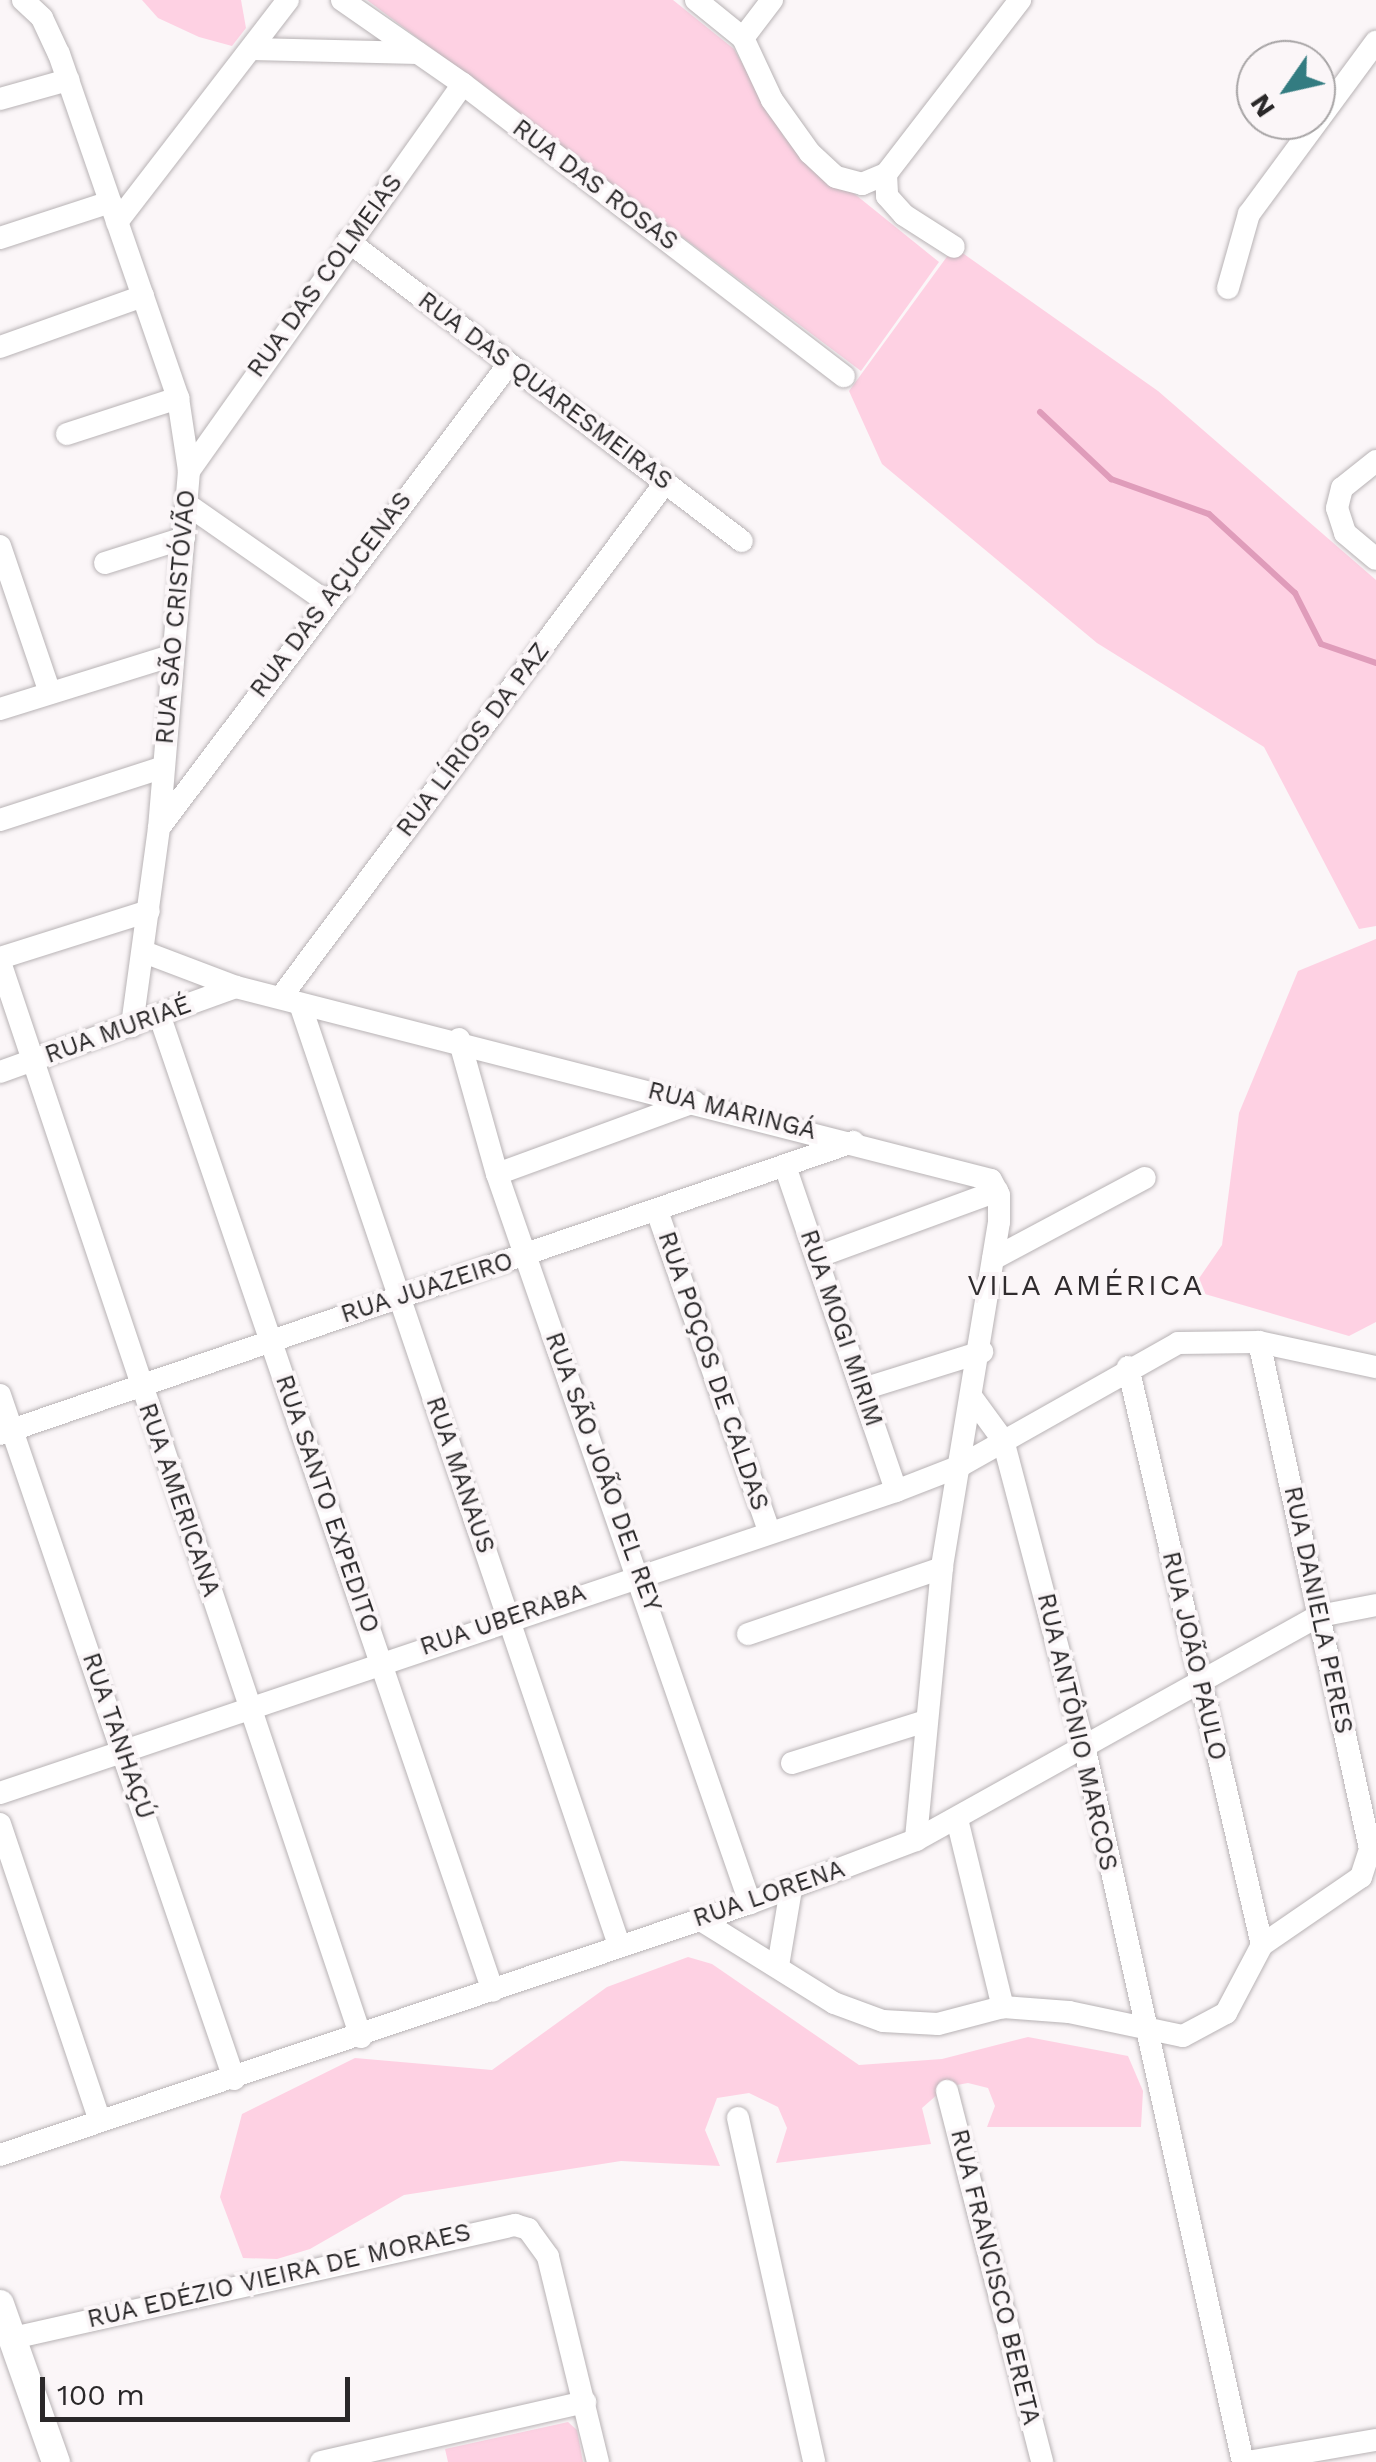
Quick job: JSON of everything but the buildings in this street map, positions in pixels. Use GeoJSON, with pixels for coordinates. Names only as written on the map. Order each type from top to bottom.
{"type":"FeatureCollection","features":[{"type":"Feature","properties":{"kind":"street","name":"RUA SÃO CRISTÓVÃO"},"geometry":{"type":"LineString","coordinates":[[23,0],[46,26],[68,80],[178,398],[189,471],[161,768],[159,828],[132,1026]]}},
{"type":"Feature","properties":{"kind":"street"},"geometry":{"type":"LineString","coordinates":[[0,238],[113,212],[252,50],[288,0]]}},
{"type":"Feature","properties":{"kind":"street","name":"RUA DAS ROSAS"},"geometry":{"type":"LineString","coordinates":[[342,0],[464,84],[844,376]]}},
{"type":"Feature","properties":{"kind":"street"},"geometry":{"type":"LineString","coordinates":[[696,0],[743,38],[772,100],[810,153],[836,177],[862,184],[886,174],[1020,0]]}},
{"type":"Feature","properties":{"kind":"street"},"geometry":{"type":"LineString","coordinates":[[743,38],[772,0]]}},
{"type":"Feature","properties":{"kind":"street"},"geometry":{"type":"LineString","coordinates":[[1228,288],[1249,214],[1376,42]]}},
{"type":"Feature","properties":{"kind":"street"},"geometry":{"type":"LineString","coordinates":[[252,50],[418,53]]}},
{"type":"Feature","properties":{"kind":"street"},"geometry":{"type":"LineString","coordinates":[[0,100],[68,80]]}},
{"type":"Feature","properties":{"kind":"street","name":"RUA DAS COLMEIAS"},"geometry":{"type":"LineString","coordinates":[[189,471],[348,241],[464,84]]}},
{"type":"Feature","properties":{"kind":"street"},"geometry":{"type":"LineString","coordinates":[[886,174],[886,196],[904,216],[954,247]]}},
{"type":"Feature","properties":{"kind":"street","name":"RUA DAS QUARESMEIRAS"},"geometry":{"type":"LineString","coordinates":[[348,241],[742,542]]}},
{"type":"Feature","properties":{"kind":"street"},"geometry":{"type":"LineString","coordinates":[[0,347],[143,296]]}},
{"type":"Feature","properties":{"kind":"street","name":"RUA DAS AÇUCENAS"},"geometry":{"type":"LineString","coordinates":[[159,828],[324,600],[508,365]]}},
{"type":"Feature","properties":{"kind":"street"},"geometry":{"type":"LineString","coordinates":[[67,434],[178,398],[194,412],[224,417]]}},
{"type":"Feature","properties":{"kind":"street"},"geometry":{"type":"LineString","coordinates":[[1376,461],[1342,488],[1337,508],[1345,533],[1376,558]]}},
{"type":"Feature","properties":{"kind":"street","name":"RUA LÍRIOS DA PAZ"},"geometry":{"type":"LineString","coordinates":[[290,1001],[665,483]]}},
{"type":"Feature","properties":{"kind":"street"},"geometry":{"type":"LineString","coordinates":[[188,504],[324,600]]}},
{"type":"Feature","properties":{"kind":"street"},"geometry":{"type":"LineString","coordinates":[[104,563],[184,538]]}},
{"type":"Feature","properties":{"kind":"street"},"geometry":{"type":"LineString","coordinates":[[0,546],[50,693]]}},
{"type":"Feature","properties":{"kind":"street"},"geometry":{"type":"LineString","coordinates":[[0,709],[174,655]]}},
{"type":"Feature","properties":{"kind":"street"},"geometry":{"type":"LineString","coordinates":[[0,820],[161,768]]}},
{"type":"Feature","properties":{"kind":"street"},"geometry":{"type":"LineString","coordinates":[[0,960],[149,911]]}},
{"type":"Feature","properties":{"kind":"street","name":"RUA MURIAÉ"},"geometry":{"type":"LineString","coordinates":[[144,952],[236,987],[459,1039]]}},
{"type":"Feature","properties":{"kind":"street","name":"RUA AMERICANA"},"geometry":{"type":"LineString","coordinates":[[0,960],[138,1386],[361,2037]]}},
{"type":"Feature","properties":{"kind":"street","name":"RUA MURIAÉ"},"geometry":{"type":"LineString","coordinates":[[0,1072],[236,987]]}},
{"type":"Feature","properties":{"kind":"street","name":"RUA MANAUS"},"geometry":{"type":"LineString","coordinates":[[290,1001],[399,1296],[619,1945]]}},
{"type":"Feature","properties":{"kind":"street","name":"RUA SANTO EXPEDITO"},"geometry":{"type":"LineString","coordinates":[[160,1017],[493,1990]]}},
{"type":"Feature","properties":{"kind":"street","name":"RUA MARINGÁ"},"geometry":{"type":"LineString","coordinates":[[459,1039],[984,1174],[997,1191]]}},
{"type":"Feature","properties":{"kind":"street","name":"RUA SÃO JOÃO DEL REY"},"geometry":{"type":"LineString","coordinates":[[459,1039],[497,1174],[640,1573],[750,1903]]}},
{"type":"Feature","properties":{"kind":"street"},"geometry":{"type":"LineString","coordinates":[[497,1174],[694,1102]]}},
{"type":"Feature","properties":{"kind":"street","name":"RUA JUAZEIRO"},"geometry":{"type":"LineString","coordinates":[[6,1432],[854,1142]]}},
{"type":"Feature","properties":{"kind":"street","name":"RUA MOGI MIRIM"},"geometry":{"type":"LineString","coordinates":[[785,1166],[896,1491]]}},
{"type":"Feature","properties":{"kind":"street"},"geometry":{"type":"LineString","coordinates":[[993,1259],[1145,1178]]}},
{"type":"Feature","properties":{"kind":"street"},"geometry":{"type":"LineString","coordinates":[[817,1257],[997,1191],[982,1352],[942,1568],[923,1722],[916,1840]]}},
{"type":"Feature","properties":{"kind":"street","name":"RUA POÇOS DE CALDAS"},"geometry":{"type":"LineString","coordinates":[[657,1210],[769,1531]]}},
{"type":"Feature","properties":{"kind":"street","name":"RUA UBERABA"},"geometry":{"type":"LineString","coordinates":[[0,1793],[640,1573],[896,1491],[960,1466],[1128,1367],[1192,1340],[1259,1342],[1376,1367]]}},
{"type":"Feature","properties":{"kind":"street","name":"RUA DANIELA PERES"},"geometry":{"type":"LineString","coordinates":[[1259,1342],[1370,1849],[1362,1877],[1262,1945]]}},
{"type":"Feature","properties":{"kind":"street"},"geometry":{"type":"LineString","coordinates":[[863,1389],[982,1352]]}},
{"type":"Feature","properties":{"kind":"street","name":"RUA JOÃO PAULO"},"geometry":{"type":"LineString","coordinates":[[1128,1367],[1262,1945]]}},
{"type":"Feature","properties":{"kind":"street","name":"RUA TANHAÇÚ"},"geometry":{"type":"LineString","coordinates":[[0,1395],[6,1432],[124,1752],[234,2079]]}},
{"type":"Feature","properties":{"kind":"street"},"geometry":{"type":"LineString","coordinates":[[973,1399],[1003,1440]]}},
{"type":"Feature","properties":{"kind":"street","name":"RUA ANTÔNIO MARCOS"},"geometry":{"type":"LineString","coordinates":[[1003,1440],[1085,1750],[1143,2026],[1245,2462]]}},
{"type":"Feature","properties":{"kind":"street"},"geometry":{"type":"LineString","coordinates":[[748,1634],[942,1568]]}},
{"type":"Feature","properties":{"kind":"street","name":"RUA LORENA"},"geometry":{"type":"LineString","coordinates":[[0,2155],[361,2037],[619,1945],[791,1889],[916,1840],[1085,1750],[1320,1616],[1376,1605]]}},
{"type":"Feature","properties":{"kind":"street"},"geometry":{"type":"LineString","coordinates":[[792,1763],[923,1722]]}},
{"type":"Feature","properties":{"kind":"street"},"geometry":{"type":"LineString","coordinates":[[957,1820],[1003,2007]]}},
{"type":"Feature","properties":{"kind":"street"},"geometry":{"type":"LineString","coordinates":[[0,1824],[100,2121]]}},
{"type":"Feature","properties":{"kind":"street"},"geometry":{"type":"LineString","coordinates":[[778,1966],[791,1889]]}},
{"type":"Feature","properties":{"kind":"street"},"geometry":{"type":"LineString","coordinates":[[699,1919],[834,2004],[912,2026],[1003,2007],[1143,2026],[1182,2036],[1211,2025],[1237,1997],[1262,1945]]}},
{"type":"Feature","properties":{"kind":"street","name":"RUA FRANCISCO BERETA"},"geometry":{"type":"LineString","coordinates":[[947,2092],[1042,2462]]}},
{"type":"Feature","properties":{"kind":"street"},"geometry":{"type":"LineString","coordinates":[[738,2118],[814,2462]]}},
{"type":"Feature","properties":{"kind":"street","name":"RUA EDÉZIO VIEIRA DE MORAES"},"geometry":{"type":"LineString","coordinates":[[12,2338],[498,2226],[528,2229],[541,2243],[585,2402]]}},
{"type":"Feature","properties":{"kind":"street"},"geometry":{"type":"LineString","coordinates":[[0,2304],[56,2462]]}},
{"type":"Feature","properties":{"kind":"street"},"geometry":{"type":"LineString","coordinates":[[320,2462],[585,2402],[598,2462]]}},
{"type":"Feature","properties":{"kind":"street"},"geometry":{"type":"LineString","coordinates":[[1245,2462],[1376,2440]]}},
{"type":"Feature","properties":{"kind":"shaded area"},"geometry":{"type":"Polygon","coordinates":[[[142,0],[241,0],[246,28],[232,46],[199,37],[158,18],[142,0]]]}},
{"type":"Feature","properties":{"kind":"shaded area"},"geometry":{"type":"Polygon","coordinates":[[[367,0],[673,0],[734,49],[784,137],[939,262],[861,371],[367,0]]]}},
{"type":"Feature","properties":{"kind":"shaded area"},"geometry":{"type":"Polygon","coordinates":[[[954,247],[1158,391],[1376,580],[1376,926],[1359,929],[1264,747],[1097,643],[882,464],[849,391],[954,247]]]}},
{"type":"Feature","properties":{"kind":"shaded area"},"geometry":{"type":"Polygon","coordinates":[[[1376,939],[1376,1322],[1349,1336],[1191,1290],[1222,1245],[1239,1113],[1298,971],[1376,939]]]}},
{"type":"Feature","properties":{"kind":"shaded area"},"geometry":{"type":"Polygon","coordinates":[[[688,1957],[712,1964],[859,2065],[942,2059],[1028,2037],[1128,2056],[1143,2091],[1141,2127],[987,2127],[995,2106],[988,2088],[968,2083],[946,2087],[922,2108],[931,2144],[776,2163],[787,2128],[778,2107],[749,2093],[717,2098],[705,2130],[720,2166],[621,2161],[404,2195],[310,2249],[277,2259],[243,2258],[220,2197],[242,2114],[355,2058],[492,2070],[607,1987],[688,1957]]]}},
{"type":"Feature","properties":{"kind":"shaded area"},"geometry":{"type":"Polygon","coordinates":[[[568,2422],[577,2430],[583,2462],[448,2462],[445,2449],[568,2422]]]}},
{"type":"Feature","properties":{"kind":"waterway"},"geometry":{"type":"LineString","coordinates":[[1040,412],[1111,479],[1209,514],[1295,593],[1321,644],[1376,663]]}},
{"type":"Feature","properties":{"kind":"district","name":"VILA AMÉRICA"},"geometry":{"type":"Point","coordinates":[1086,1285]}}]}
